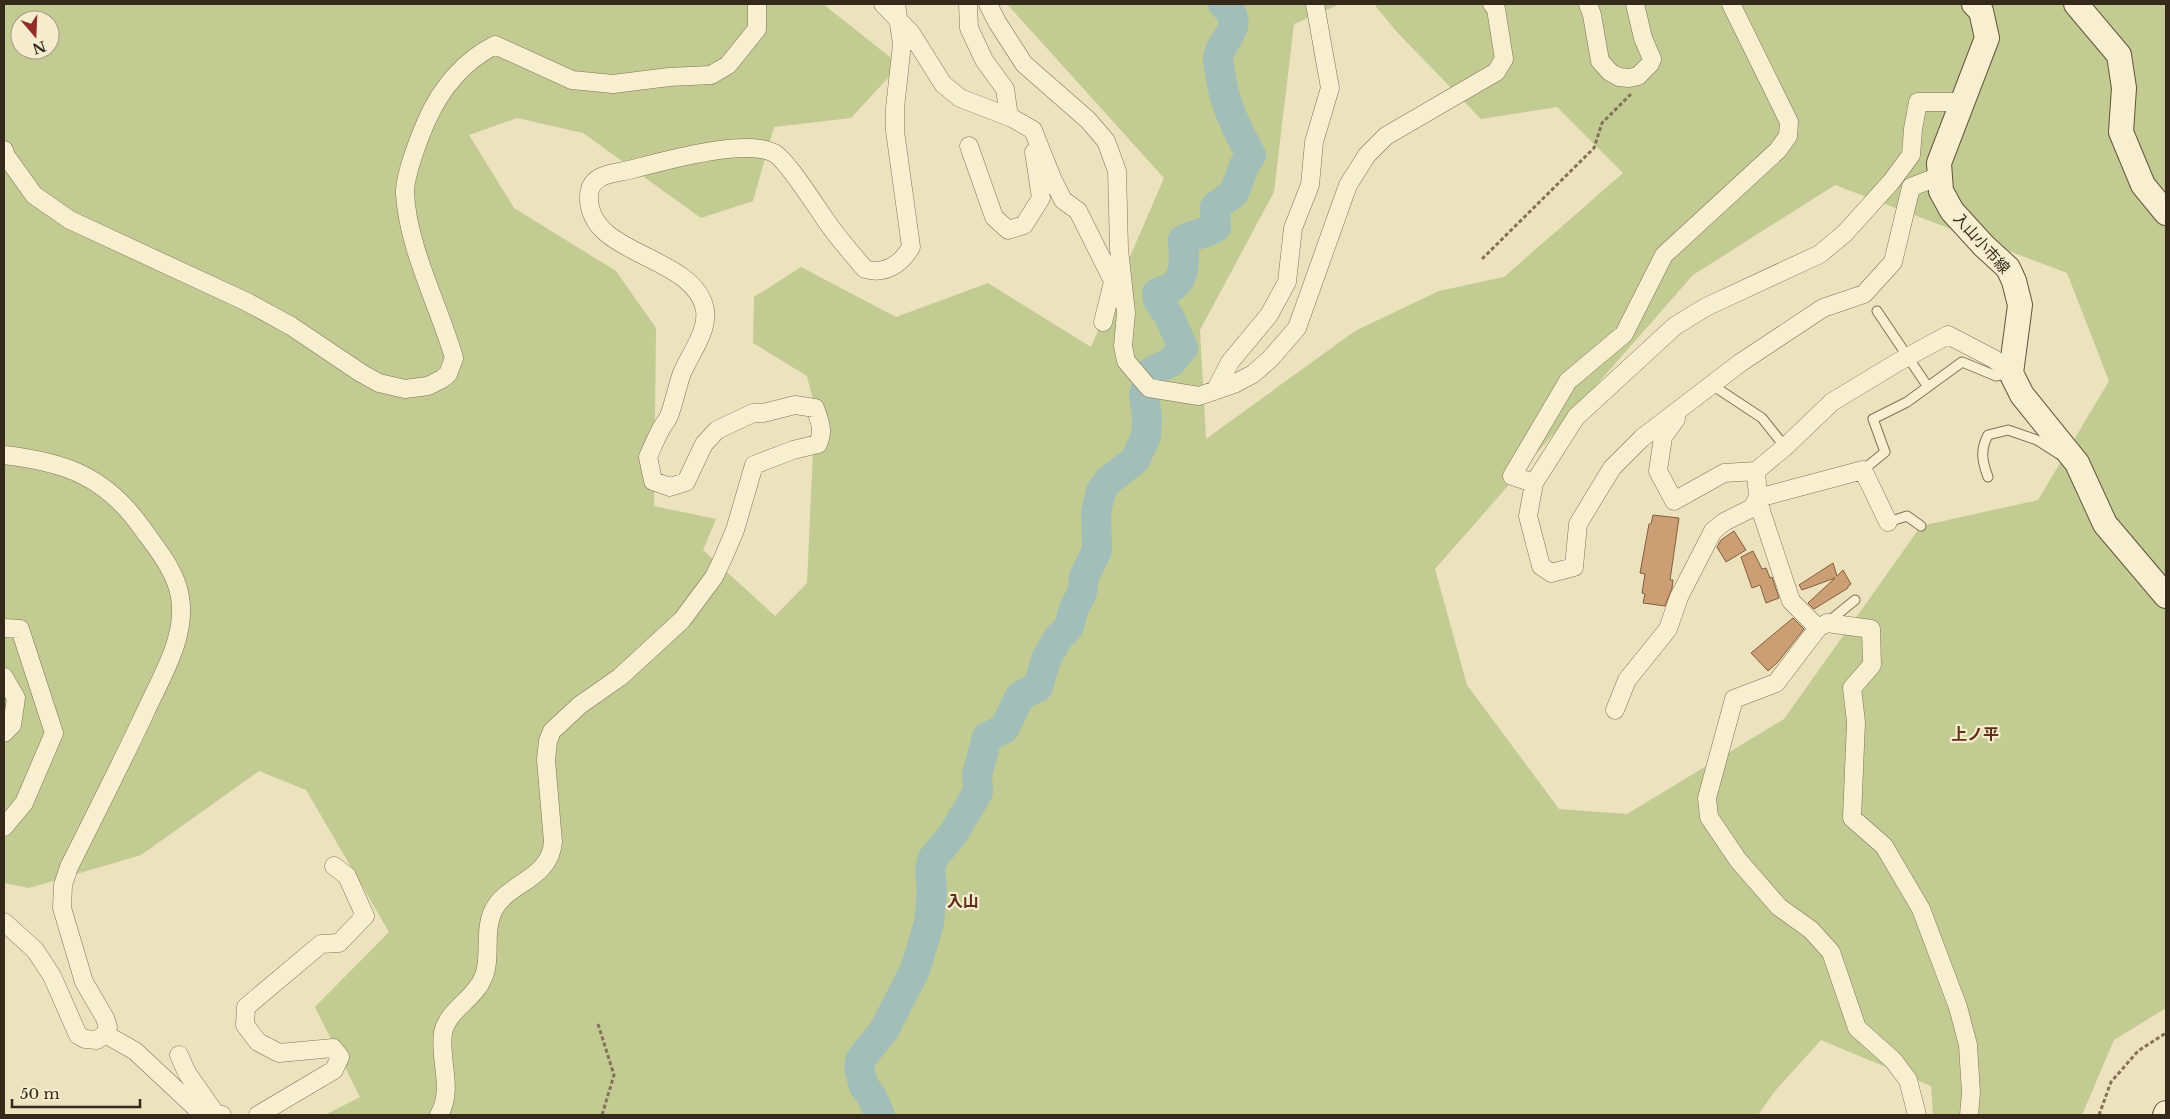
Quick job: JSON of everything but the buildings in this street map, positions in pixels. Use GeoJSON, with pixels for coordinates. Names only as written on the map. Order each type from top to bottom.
{"type":"FeatureCollection","features":[{"type":"Feature","properties":{"kind":"main road","name":"入山小市線"},"geometry":{"type":"LineString","coordinates":[[1974,4],[1981,11],[1987,38],[1939,163],[1941,191],[1952,211],[1984,246],[2008,268],[2014,281],[2020,305],[2011,373]]}},
{"type":"Feature","properties":{"kind":"main road"},"geometry":{"type":"LineString","coordinates":[[2076,4],[2119,55],[2124,88],[2121,132],[2143,185],[2166,213]]}},
{"type":"Feature","properties":{"kind":"main road"},"geometry":{"type":"LineString","coordinates":[[2011,373],[2022,395],[2077,462],[2105,524],[2166,596]]}},
{"type":"Feature","properties":{"kind":"street"},"geometry":{"type":"LineString","coordinates":[[4,150],[6,156],[34,195],[70,220],[247,302],[291,326],[379,383],[405,389],[419,388],[442,379],[452,367],[454,358],[410,230],[404,192],[418,139],[435,102],[454,74],[495,45],[572,80],[613,84],[669,77],[711,75],[728,65],[757,28],[757,4]]}},
{"type":"Feature","properties":{"kind":"street"},"geometry":{"type":"LineString","coordinates":[[883,4],[897,12],[943,84],[960,98],[1009,117],[1033,130],[1063,200],[1078,211],[1113,281]]}},
{"type":"Feature","properties":{"kind":"street"},"geometry":{"type":"LineString","coordinates":[[968,4],[969,28],[984,60],[1005,89],[1009,117]]}},
{"type":"Feature","properties":{"kind":"street"},"geometry":{"type":"LineString","coordinates":[[988,4],[997,22],[1024,64],[1088,120],[1106,141],[1118,171],[1120,255],[1126,313],[1123,346],[1126,361],[1149,388],[1199,396],[1234,384],[1253,374],[1270,359],[1297,328],[1306,308],[1348,185],[1367,155],[1386,136],[1496,72],[1502,65],[1504,59],[1503,50],[1496,9],[1492,4]]}},
{"type":"Feature","properties":{"kind":"street"},"geometry":{"type":"LineString","coordinates":[[1215,391],[1230,362],[1268,315],[1287,282],[1293,228],[1310,185],[1314,142],[1330,88],[1315,4]]}},
{"type":"Feature","properties":{"kind":"street"},"geometry":{"type":"LineString","coordinates":[[1588,4],[1592,15],[1600,61],[1619,77],[1629,78],[1638,76],[1652,59],[1643,38],[1635,4]]}},
{"type":"Feature","properties":{"kind":"street"},"geometry":{"type":"LineString","coordinates":[[1534,482],[1512,476],[1568,381],[1624,334],[1664,255],[1778,150],[1788,136],[1789,122],[1732,4]]}},
{"type":"Feature","properties":{"kind":"street"},"geometry":{"type":"LineString","coordinates":[[438,1115],[444,1104],[447,1086],[443,1046],[445,1026],[452,1015],[475,992],[486,972],[488,929],[494,909],[501,899],[532,879],[552,853],[554,842],[546,760],[548,742],[552,731],[580,705],[620,677],[682,620],[714,577],[724,556],[736,530],[754,465],[793,450],[818,444],[822,436],[822,426],[815,408],[795,404],[753,413],[717,430],[704,444],[686,482],[670,487],[653,481],[648,457],[668,417],[683,372],[701,335],[705,310],[696,291],[687,281],[608,234],[598,224],[589,203],[590,187],[594,181],[608,174],[690,153],[756,149],[768,151],[776,154],[783,162],[820,210],[826,221],[865,269],[874,272],[896,265],[905,258],[911,247],[895,130],[895,108],[902,44],[897,12]]}},
{"type":"Feature","properties":{"kind":"street"},"geometry":{"type":"LineString","coordinates":[[1940,176],[1910,187],[1894,262],[1864,294],[1823,308],[1740,363],[1642,438],[1612,468],[1578,524],[1574,567],[1551,573],[1541,566],[1528,516],[1534,482],[1576,417],[1676,326],[1706,307],[1820,254],[1845,233],[1891,182],[1911,155],[1918,102],[1962,102]]}},
{"type":"Feature","properties":{"kind":"street"},"geometry":{"type":"LineString","coordinates":[[969,146],[994,217],[1008,230],[1024,226],[1041,198],[1033,148],[1038,144]]}},
{"type":"Feature","properties":{"kind":"street"},"geometry":{"type":"LineString","coordinates":[[1103,322],[1120,255]]}},
{"type":"Feature","properties":{"kind":"street"},"geometry":{"type":"LineString","coordinates":[[1676,412],[1675,422],[1663,437],[1658,471],[1674,500],[1724,473],[1756,471],[1786,447],[1832,402],[1948,335],[1994,359],[2011,373]]}},
{"type":"Feature","properties":{"kind":"street"},"geometry":{"type":"LineString","coordinates":[[4,455],[54,462],[74,469],[97,483],[118,500],[139,523],[169,568],[180,597],[181,616],[168,665],[68,867],[63,886],[62,908],[84,982],[106,1018],[108,1027],[105,1034],[97,1040],[85,1040],[78,1035],[52,976],[35,950],[4,922]]}},
{"type":"Feature","properties":{"kind":"street"},"geometry":{"type":"LineString","coordinates":[[1615,710],[1627,680],[1668,629],[1679,597],[1713,531],[1724,522],[1752,508],[1758,498],[1863,470],[1888,522]]}},
{"type":"Feature","properties":{"kind":"street"},"geometry":{"type":"LineString","coordinates":[[1756,471],[1758,498],[1791,601],[1822,626],[1872,629],[1872,665],[1852,688],[1856,722],[1852,818],[1884,846],[1921,909],[1958,1007],[1968,1045],[1972,1093],[1969,1115]]}},
{"type":"Feature","properties":{"kind":"street"},"geometry":{"type":"LineString","coordinates":[[1822,626],[1776,683],[1734,699],[1707,798],[1709,817],[1738,860],[1778,907],[1811,930],[1831,952],[1857,1028],[1893,1060],[1908,1080],[1917,1115]]}},
{"type":"Feature","properties":{"kind":"street"},"geometry":{"type":"LineString","coordinates":[[4,628],[20,630],[54,734],[24,803],[4,826]]}},
{"type":"Feature","properties":{"kind":"street"},"geometry":{"type":"LineString","coordinates":[[4,677],[16,698],[12,726],[4,733]]}},
{"type":"Feature","properties":{"kind":"street"},"geometry":{"type":"LineString","coordinates":[[258,1115],[334,1070],[340,1057],[333,1048],[279,1053],[258,1042],[245,1025],[246,1007],[321,944],[340,943],[365,916],[347,876],[334,866]]}},
{"type":"Feature","properties":{"kind":"street"},"geometry":{"type":"LineString","coordinates":[[105,1034],[135,1051],[197,1109],[218,1114]]}},
{"type":"Feature","properties":{"kind":"street"},"geometry":{"type":"LineString","coordinates":[[180,1055],[187,1073],[218,1114]]}},
{"type":"Feature","properties":{"kind":"lane"},"geometry":{"type":"LineString","coordinates":[[1877,311],[1928,387]]}},
{"type":"Feature","properties":{"kind":"lane"},"geometry":{"type":"LineString","coordinates":[[1863,470],[1885,452],[1873,419],[1906,402],[1962,362],[1996,376],[2011,373]]}},
{"type":"Feature","properties":{"kind":"lane"},"geometry":{"type":"LineString","coordinates":[[1712,385],[1762,418],[1786,447]]}},
{"type":"Feature","properties":{"kind":"lane"},"geometry":{"type":"LineString","coordinates":[[1988,477],[1982,459],[1983,445],[1988,435],[2008,430],[2038,440],[2077,462]]}},
{"type":"Feature","properties":{"kind":"lane"},"geometry":{"type":"LineString","coordinates":[[1888,522],[1907,516],[1922,526]]}},
{"type":"Feature","properties":{"kind":"lane"},"geometry":{"type":"LineString","coordinates":[[1822,626],[1855,600]]}},
{"type":"Feature","properties":{"kind":"path"},"geometry":{"type":"LineString","coordinates":[[1482,259],[1594,148],[1602,123],[1633,92]]}},
{"type":"Feature","properties":{"kind":"path"},"geometry":{"type":"LineString","coordinates":[[598,1024],[614,1075],[602,1115]]}},
{"type":"Feature","properties":{"kind":"path"},"geometry":{"type":"LineString","coordinates":[[2099,1115],[2111,1082],[2138,1051],[2166,1033]]}},
{"type":"Feature","properties":{"kind":"green space"},"geometry":{"type":"Polygon","coordinates":[[[4,4],[823,4],[900,65],[851,118],[774,127],[753,201],[701,218],[583,133],[517,118],[469,135],[514,208],[616,271],[656,328],[654,506],[716,519],[703,550],[775,616],[807,583],[815,408],[807,376],[753,343],[754,297],[801,267],[896,317],[988,283],[1091,347],[1164,178],[1007,4],[1340,4],[1294,24],[1274,192],[1200,330],[1206,439],[1355,331],[1439,291],[1504,277],[1623,173],[1557,107],[1481,119],[1396,31],[1374,4],[2166,4],[2166,1008],[2114,1040],[2082,1115],[1933,1115],[1931,1086],[1821,1040],[1775,1091],[1758,1115],[325,1115],[360,1097],[315,1007],[389,932],[306,790],[259,771],[141,855],[29,888],[4,883],[4,4]],[[1835,185],[1693,275],[1435,569],[1467,685],[1559,809],[1627,814],[1784,719],[1921,526],[2038,500],[2109,381],[2067,273],[1835,185]]]}},
{"type":"Feature","properties":{"kind":"waterway"},"geometry":{"type":"LineString","coordinates":[[880,1115],[872,1097],[864,1086],[859,1068],[860,1060],[884,1030],[915,970],[929,923],[932,892],[930,870],[933,858],[953,834],[978,792],[977,775],[987,737],[1004,729],[1020,696],[1038,687],[1046,659],[1058,638],[1069,627],[1074,608],[1082,593],[1084,577],[1097,550],[1096,512],[1101,491],[1108,481],[1135,460],[1146,436],[1147,417],[1144,395],[1151,372],[1171,362],[1183,348],[1170,318],[1158,300],[1157,293],[1172,287],[1180,278],[1184,266],[1183,240],[1216,227],[1215,207],[1234,193],[1244,166],[1251,155],[1240,135],[1224,95],[1218,62],[1219,54],[1233,26],[1233,19],[1223,4]]}},
{"type":"Feature","properties":{"kind":"district","name":"上ノ平"},"geometry":{"type":"Point","coordinates":[1975,734]}},
{"type":"Feature","properties":{"kind":"district","name":"入山"},"geometry":{"type":"Point","coordinates":[963,901]}}]}
